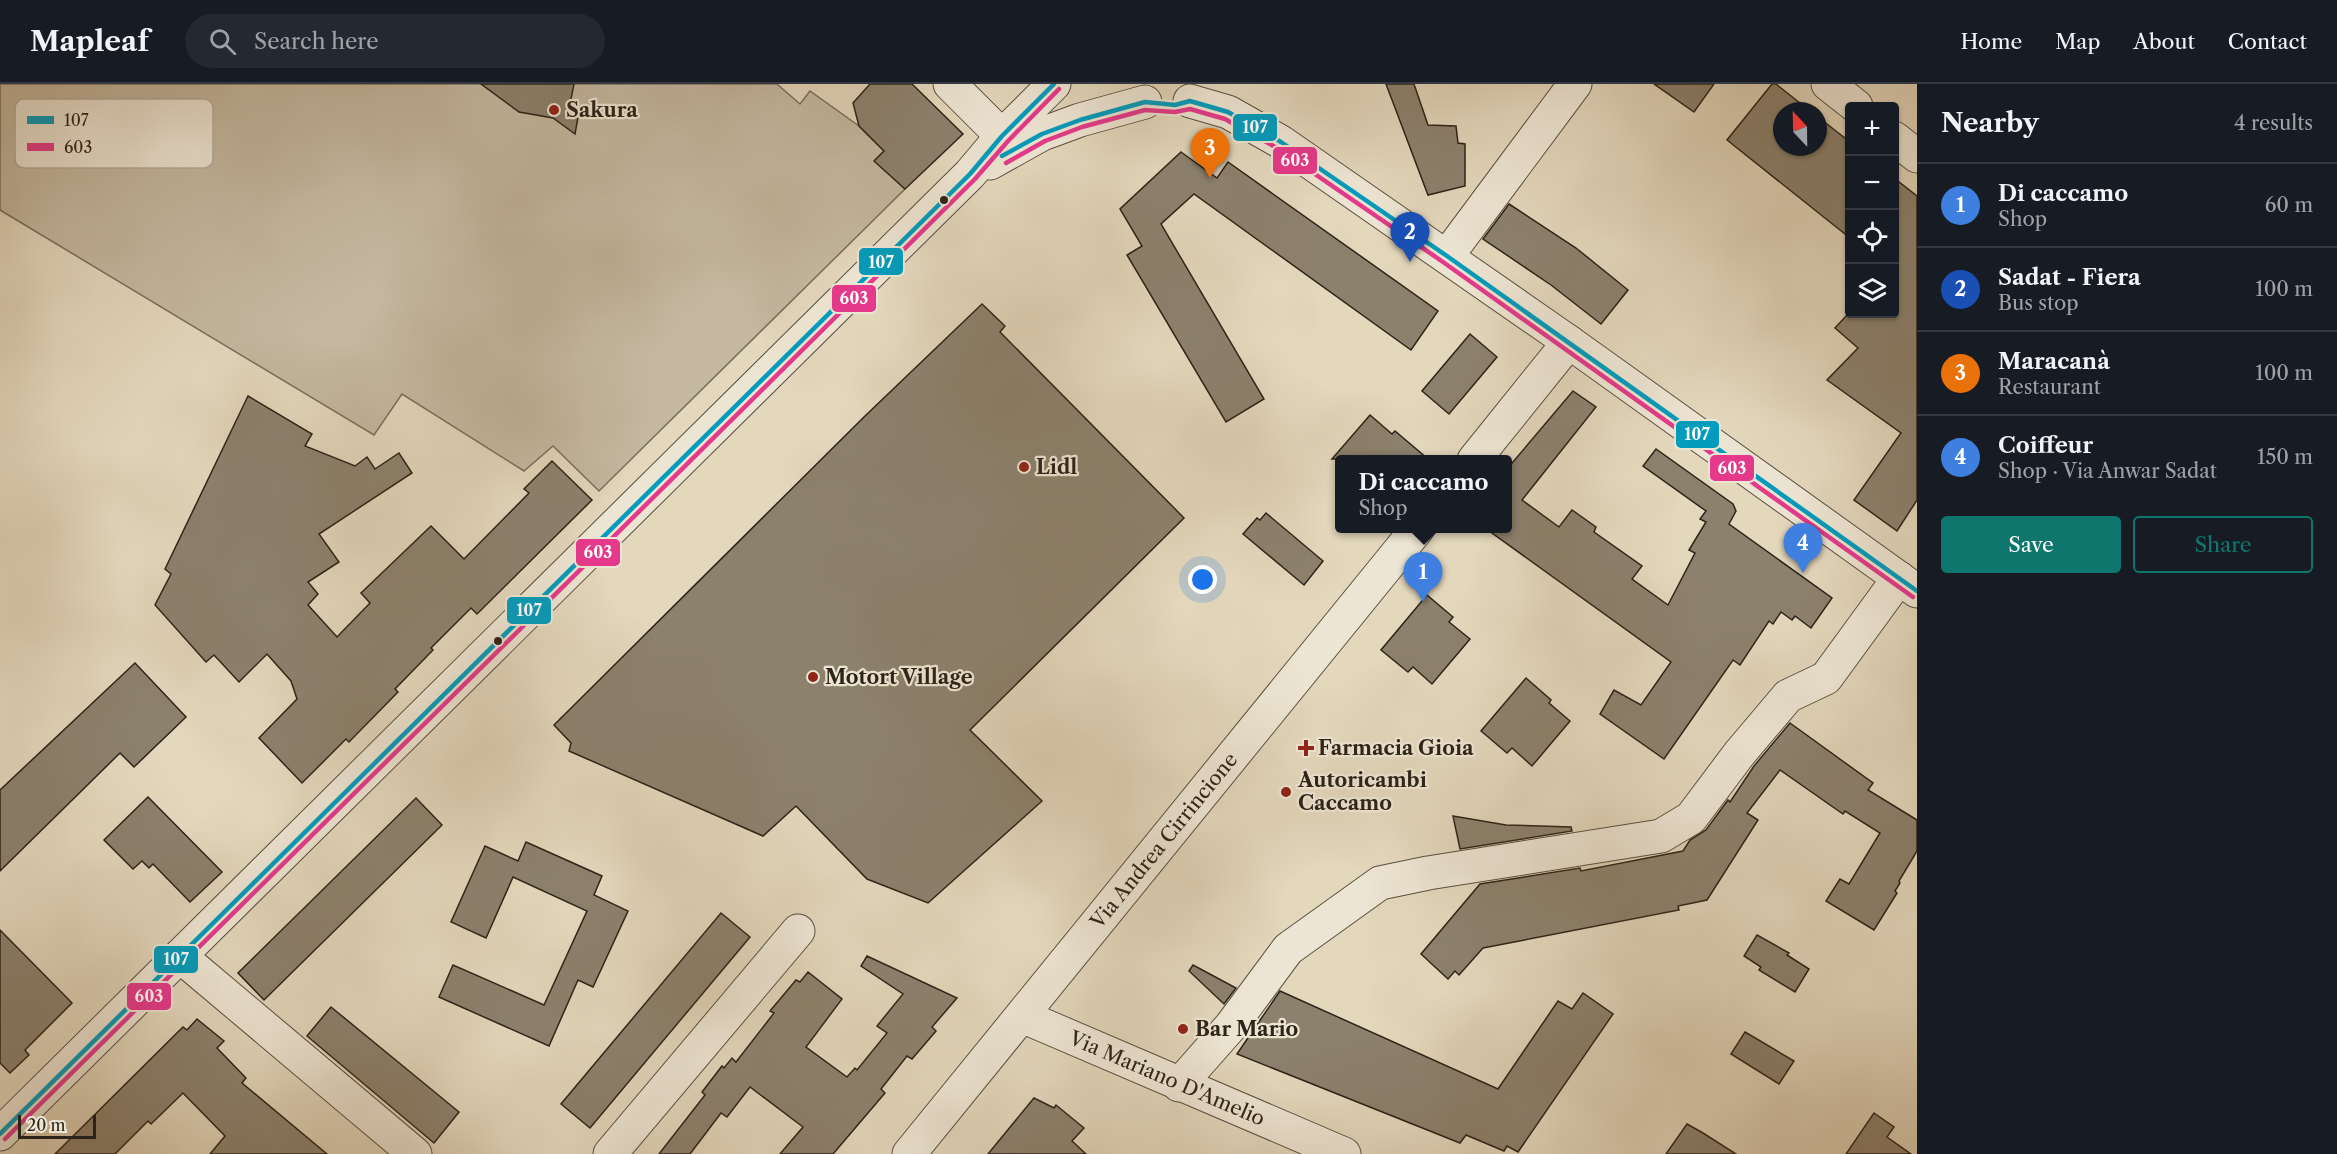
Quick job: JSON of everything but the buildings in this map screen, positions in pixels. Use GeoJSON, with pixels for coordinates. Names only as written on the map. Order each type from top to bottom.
{"type":"FeatureCollection","features":[{"type":"Feature","properties":{"kind":"street"},"geometry":{"type":"LineString","coordinates":[[950,84],[1002,136]]}},
{"type":"Feature","properties":{"kind":"street"},"geometry":{"type":"LineString","coordinates":[[0,1134],[970,174],[1002,136],[1054,84]]}},
{"type":"Feature","properties":{"kind":"street"},"geometry":{"type":"LineString","coordinates":[[1447,256],[1575,84]]}},
{"type":"Feature","properties":{"kind":"street"},"geometry":{"type":"LineString","coordinates":[[1828,84],[1851,102]]}},
{"type":"Feature","properties":{"kind":"street"},"geometry":{"type":"LineString","coordinates":[[970,174],[1042,134],[1080,120],[1133,93],[1160,105],[1175,105],[1200,92],[1228,112],[1261,129],[1447,256],[1908,585],[1826,678],[1788,696],[1739,754],[1691,818],[1661,836],[1428,873],[1380,883],[1288,949],[1231,1026],[1179,1085]]}},
{"type":"Feature","properties":{"kind":"street"},"geometry":{"type":"LineString","coordinates":[[1899,142],[1917,156]]}},
{"type":"Feature","properties":{"kind":"street"},"geometry":{"type":"LineString","coordinates":[[1477,455],[1569,342]]}},
{"type":"Feature","properties":{"kind":"street","name":"Via Andrea Cirrincione"},"geometry":{"type":"LineString","coordinates":[[909,1154],[1414,533]]}},
{"type":"Feature","properties":{"kind":"street"},"geometry":{"type":"LineString","coordinates":[[610,1154],[798,931]]}},
{"type":"Feature","properties":{"kind":"street"},"geometry":{"type":"LineString","coordinates":[[180,956],[415,1154]]}},
{"type":"Feature","properties":{"kind":"street","name":"Via Mariano D'Amelio"},"geometry":{"type":"LineString","coordinates":[[1022,1016],[1344,1154]]}},
{"type":"Feature","properties":{"kind":"shaded area"},"geometry":{"type":"Polygon","coordinates":[[[0,84],[777,84],[800,104],[810,91],[859,126],[884,151],[875,161],[905,189],[599,491],[553,446],[524,471],[402,394],[374,435],[0,210],[0,84]]]}},
{"type":"Feature","properties":{"kind":"transit line","name":"107"},"geometry":{"type":"LineString","coordinates":[[0,1134],[970,174],[1002,136],[1054,84]]}},
{"type":"Feature","properties":{"kind":"transit line","name":"603"},"geometry":{"type":"LineString","coordinates":[[5,1139],[975,179],[1008,141],[1059,89]]}},
{"type":"Feature","properties":{"kind":"transit line","name":"107"},"geometry":{"type":"LineString","coordinates":[[1002,156],[1042,134],[1080,120],[1145,102],[1175,105],[1190,101],[1228,112],[1281,142],[1447,256],[1917,591]]}},
{"type":"Feature","properties":{"kind":"transit line","name":"603"},"geometry":{"type":"LineString","coordinates":[[1006,163],[1045,141],[1082,127],[1145,110],[1175,112],[1190,109],[1225,119],[1277,148],[1443,262],[1913,597]]}},
{"type":"Feature","properties":{"kind":"place","name":"Sakura"},"geometry":{"type":"Point","coordinates":[554,110]}},
{"type":"Feature","properties":{"kind":"place","name":"Maracanà"},"geometry":{"type":"Point","coordinates":[1210,178]}},
{"type":"Feature","properties":{"kind":"place","name":"Sadat - Fiera"},"geometry":{"type":"Point","coordinates":[1410,262]}},
{"type":"Feature","properties":{"kind":"place","name":"Lidl"},"geometry":{"type":"Point","coordinates":[1024,467]}},
{"type":"Feature","properties":{"kind":"place","name":"Coiffeur"},"geometry":{"type":"Point","coordinates":[1803,573]}},
{"type":"Feature","properties":{"kind":"place","name":"Di caccamo"},"geometry":{"type":"Point","coordinates":[1423,602]}},
{"type":"Feature","properties":{"kind":"place","name":"Motort Village"},"geometry":{"type":"Point","coordinates":[813,677]}},
{"type":"Feature","properties":{"kind":"place","name":"Farmacia Gioia"},"geometry":{"type":"Point","coordinates":[1306,748]}},
{"type":"Feature","properties":{"kind":"place","name":"Autoricambi Caccamo"},"geometry":{"type":"Point","coordinates":[1286,792]}},
{"type":"Feature","properties":{"kind":"place","name":"Bar Mario"},"geometry":{"type":"Point","coordinates":[1183,1029]}}]}
